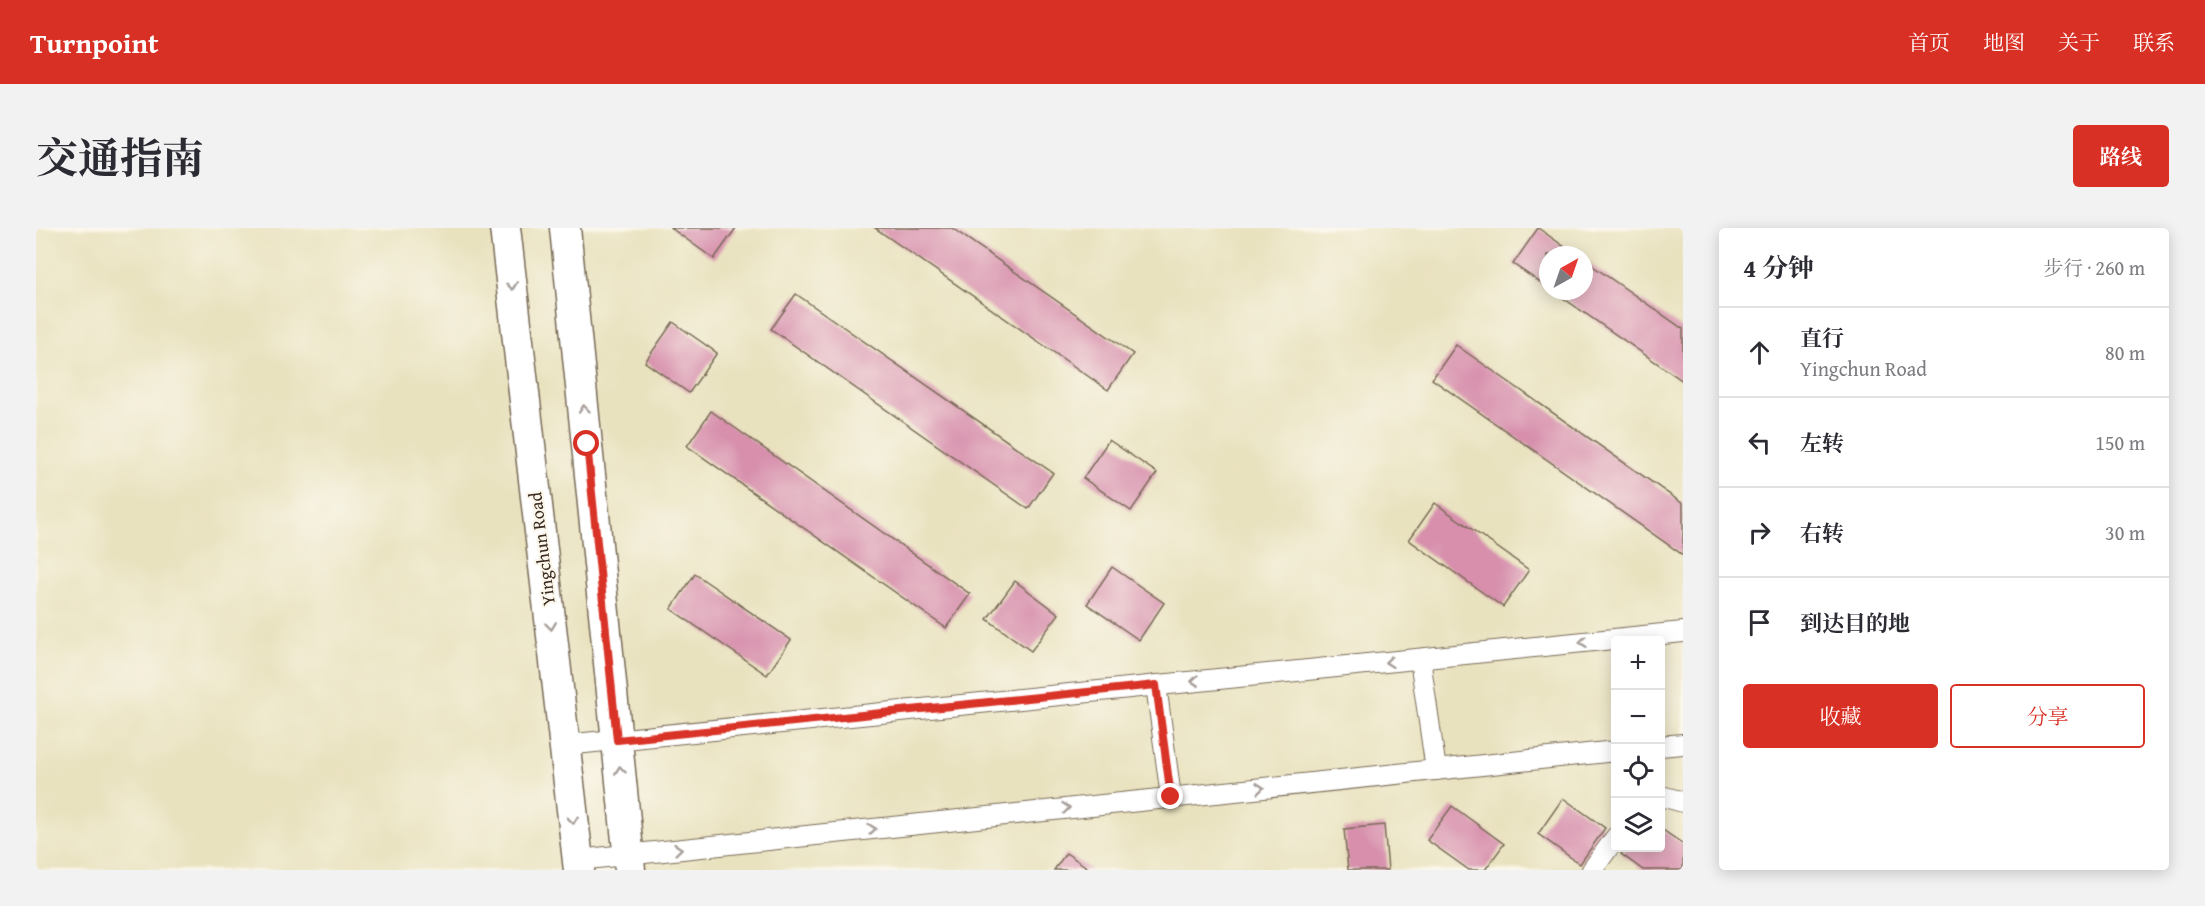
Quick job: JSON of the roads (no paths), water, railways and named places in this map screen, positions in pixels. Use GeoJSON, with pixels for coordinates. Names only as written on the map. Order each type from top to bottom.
{"type":"FeatureCollection","features":[{"type":"Feature","properties":{"kind":"main road","name":"Yingchun Road"},"geometry":{"type":"LineString","coordinates":[[505,228],[579,865]]}},
{"type":"Feature","properties":{"kind":"main road"},"geometry":{"type":"LineString","coordinates":[[565,228],[630,862]]}},
{"type":"Feature","properties":{"kind":"street"},"geometry":{"type":"LineString","coordinates":[[565,745],[1683,632]]}},
{"type":"Feature","properties":{"kind":"street"},"geometry":{"type":"LineString","coordinates":[[1420,659],[1436,770]]}},
{"type":"Feature","properties":{"kind":"street"},"geometry":{"type":"LineString","coordinates":[[1156,685],[1171,797]]}},
{"type":"Feature","properties":{"kind":"street"},"geometry":{"type":"LineString","coordinates":[[1665,746],[1683,744]]}},
{"type":"Feature","properties":{"kind":"street"},"geometry":{"type":"LineString","coordinates":[[579,865],[630,862],[1171,797],[1611,752]]}},
{"type":"Feature","properties":{"kind":"street"},"geometry":{"type":"LineString","coordinates":[[1665,797],[1683,802]]}},
{"type":"Feature","properties":{"kind":"street"},"geometry":{"type":"LineString","coordinates":[[1592,870],[1611,844]]}}]}
